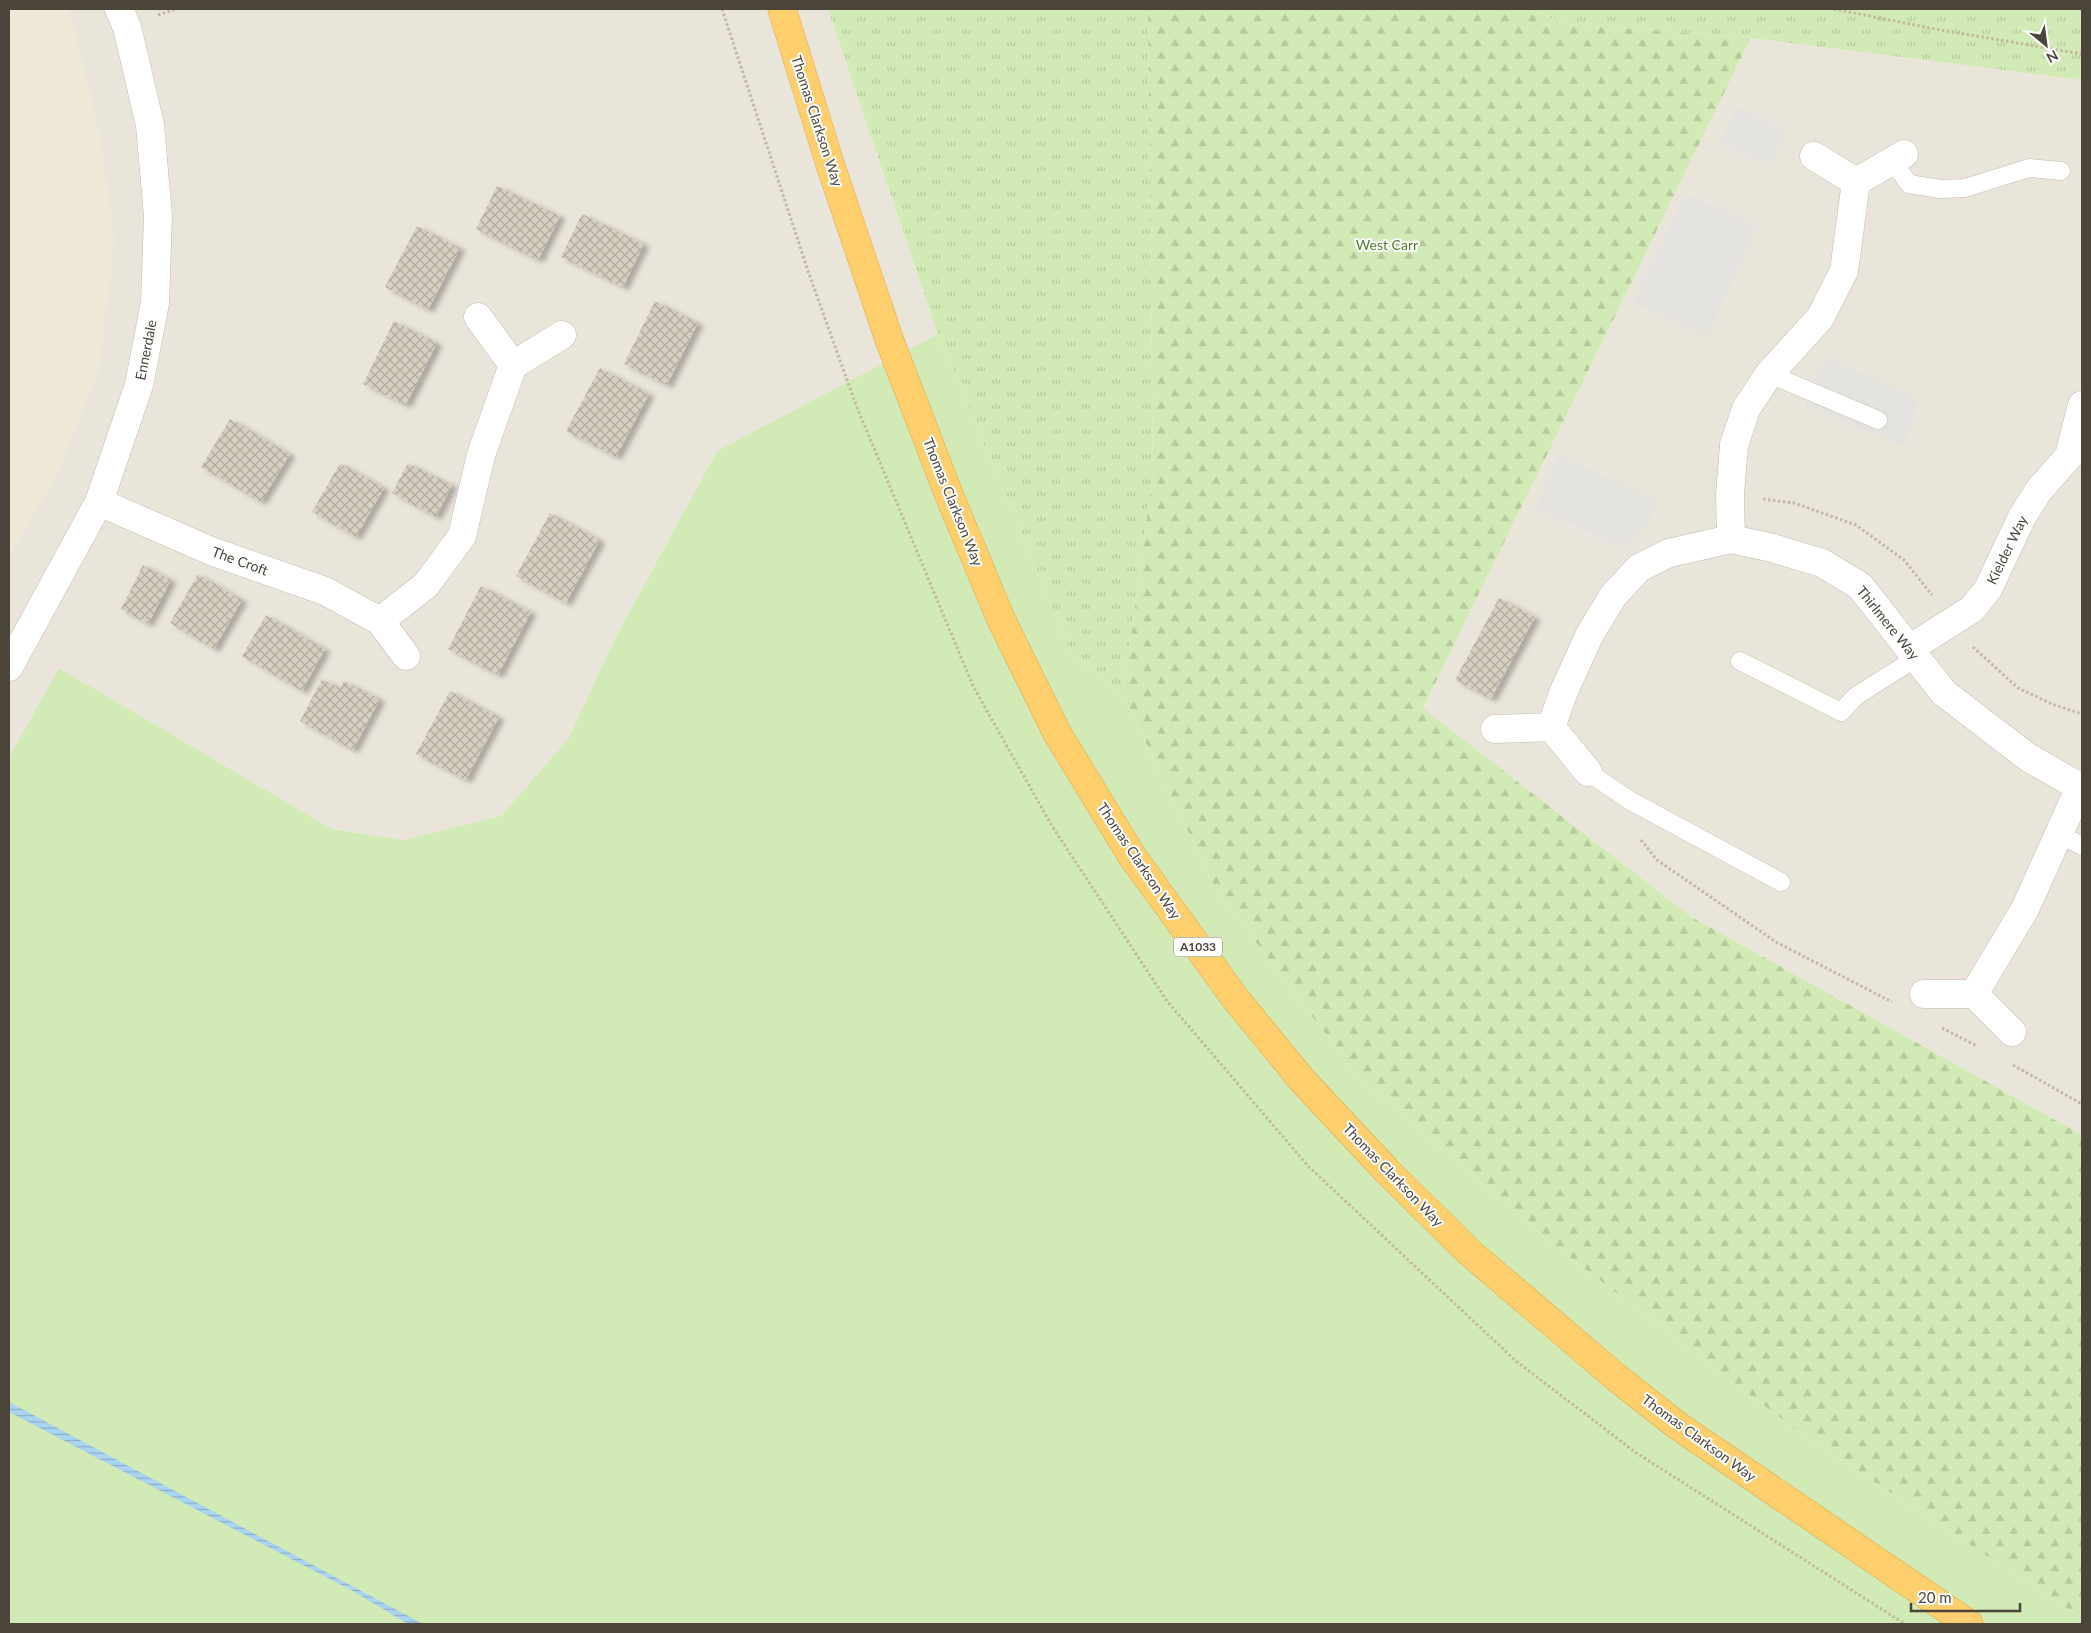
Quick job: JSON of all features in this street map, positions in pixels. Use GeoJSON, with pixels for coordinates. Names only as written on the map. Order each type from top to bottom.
{"type":"FeatureCollection","features":[{"type":"Feature","properties":{"kind":"highway","name":"Thomas Clarkson Way"},"geometry":{"type":"LineString","coordinates":[[782,9],[830,164],[889,339],[948,495],[1001,619],[1057,733],[1132,856],[1235,998],[1302,1080],[1388,1172],[1476,1259],[1617,1378],[1678,1426],[1969,1624]]}},
{"type":"Feature","properties":{"kind":"street","name":"Ennerdale"},"geometry":{"type":"LineString","coordinates":[[9,667],[99,502],[140,384],[155,303],[158,216],[150,125],[127,27],[119,9]]}},
{"type":"Feature","properties":{"kind":"street"},"geometry":{"type":"LineString","coordinates":[[1814,156],[1856,182]]}},
{"type":"Feature","properties":{"kind":"street"},"geometry":{"type":"LineString","coordinates":[[1856,182],[1898,157]]}},
{"type":"Feature","properties":{"kind":"street"},"geometry":{"type":"LineString","coordinates":[[1731,539],[1730,495],[1734,445],[1746,409],[1769,374],[1820,318],[1844,272],[1856,182]]}},
{"type":"Feature","properties":{"kind":"street"},"geometry":{"type":"LineString","coordinates":[[478,318],[513,365]]}},
{"type":"Feature","properties":{"kind":"street"},"geometry":{"type":"LineString","coordinates":[[380,621],[426,585],[462,536],[481,456],[513,365],[562,335]]}},
{"type":"Feature","properties":{"kind":"street","name":"Kielder Way"},"geometry":{"type":"LineString","coordinates":[[1913,653],[1972,609],[1988,590],[2022,517],[2039,490],[2076,461],[2082,405]]}},
{"type":"Feature","properties":{"kind":"street","name":"The Croft"},"geometry":{"type":"LineString","coordinates":[[99,502],[211,551],[325,591],[380,621],[406,656]]}},
{"type":"Feature","properties":{"kind":"street","name":"Thirlmere Way"},"geometry":{"type":"LineString","coordinates":[[1551,727],[1564,691],[1590,634],[1613,596],[1639,568],[1669,553],[1731,539],[1772,548],[1822,563],[1860,586],[1944,693],[2029,758],[2081,786],[2071,840],[2025,909],[1974,994]]}},
{"type":"Feature","properties":{"kind":"street"},"geometry":{"type":"LineString","coordinates":[[1495,729],[1551,727],[1588,772]]}},
{"type":"Feature","properties":{"kind":"street"},"geometry":{"type":"LineString","coordinates":[[1924,994],[1974,994],[2012,1032]]}},
{"type":"Feature","properties":{"kind":"lane"},"geometry":{"type":"LineString","coordinates":[[1898,157],[1909,184],[1940,189],[1965,188],[2029,168],[2061,171]]}},
{"type":"Feature","properties":{"kind":"lane"},"geometry":{"type":"LineString","coordinates":[[1769,374],[1878,420]]}},
{"type":"Feature","properties":{"kind":"lane"},"geometry":{"type":"LineString","coordinates":[[1740,661],[1841,712],[1856,696],[1913,653]]}},
{"type":"Feature","properties":{"kind":"lane"},"geometry":{"type":"LineString","coordinates":[[1588,772],[1629,800],[1781,882]]}},
{"type":"Feature","properties":{"kind":"path"},"geometry":{"type":"LineString","coordinates":[[159,9],[161,14]]}},
{"type":"Feature","properties":{"kind":"path"},"geometry":{"type":"LineString","coordinates":[[1834,9],[1935,29],[2082,54]]}},
{"type":"Feature","properties":{"kind":"path"},"geometry":{"type":"LineString","coordinates":[[1730,495],[1794,503],[1856,525],[1904,560],[1976,651],[2018,688],[2052,704],[2080,715],[2082,714]]}},
{"type":"Feature","properties":{"kind":"path"},"geometry":{"type":"LineString","coordinates":[[1640,838],[1657,860],[1776,942],[1896,1004]]}},
{"type":"Feature","properties":{"kind":"path"},"geometry":{"type":"LineString","coordinates":[[1939,1026],[1982,1048]]}},
{"type":"Feature","properties":{"kind":"path"},"geometry":{"type":"LineString","coordinates":[[2008,1062],[2082,1104]]}},
{"type":"Feature","properties":{"kind":"shaded area"},"geometry":{"type":"Polygon","coordinates":[[[9,9],[828,9],[938,334],[717,451],[616,637],[568,739],[501,816],[403,840],[332,829],[59,668],[9,757],[9,9]]]}},
{"type":"Feature","properties":{"kind":"shaded area"},"geometry":{"type":"Polygon","coordinates":[[[9,9],[68,9],[72,18],[100,135],[115,239],[99,370],[55,479],[9,558],[9,9]]]}},
{"type":"Feature","properties":{"kind":"shaded area"},"geometry":{"type":"Polygon","coordinates":[[[1751,38],[2082,80],[2082,1135],[1690,916],[1423,708],[1751,38]]]}},
{"type":"Feature","properties":{"kind":"shaded area"},"geometry":{"type":"Polygon","coordinates":[[[1737,107],[1787,131],[1770,166],[1720,142],[1737,107]]]}},
{"type":"Feature","properties":{"kind":"shaded area"},"geometry":{"type":"Polygon","coordinates":[[[1685,193],[1758,227],[1707,336],[1634,303],[1685,193]]]}},
{"type":"Feature","properties":{"kind":"shaded area"},"geometry":{"type":"Polygon","coordinates":[[[1825,357],[1917,397],[1915,418],[1903,446],[1805,405],[1825,357]]]}},
{"type":"Feature","properties":{"kind":"shaded area"},"geometry":{"type":"Polygon","coordinates":[[[1559,455],[1658,501],[1646,528],[1620,547],[1536,507],[1559,455]]]}},
{"type":"Feature","properties":{"kind":"green space"},"geometry":{"type":"Polygon","coordinates":[[[828,9],[1148,9],[1153,472],[1123,695],[1071,653],[938,334],[828,9]]]}},
{"type":"Feature","properties":{"kind":"green space","name":"West Carr"},"geometry":{"type":"Polygon","coordinates":[[[1148,9],[1529,9],[1566,24],[1751,38],[1423,708],[1690,916],[2082,1135],[2082,1618],[1808,1439],[1552,1244],[1358,1077],[1216,890],[1123,695],[1153,472],[1148,9]]]}},
{"type":"Feature","properties":{"kind":"green space"},"geometry":{"type":"Polygon","coordinates":[[[1529,9],[2082,9],[2082,80],[1751,38],[1566,24],[1529,9]]]}},
{"type":"Feature","properties":{"kind":"green space"},"geometry":{"type":"Polygon","coordinates":[[[938,334],[1071,653],[1123,695],[1216,890],[1358,1077],[1552,1244],[1808,1439],[2082,1618],[2082,1624],[9,1624],[9,757],[59,668],[332,829],[403,840],[501,816],[568,739],[616,637],[717,451],[938,334]]]}},
{"type":"Feature","properties":{"kind":"water"},"geometry":{"type":"Polygon","coordinates":[[[9,1402],[423,1624],[408,1624],[351,1590],[9,1412],[9,1402]]]}},
{"type":"Feature","properties":{"kind":"building"},"geometry":{"type":"Polygon","coordinates":[[[497,186],[560,216],[538,260],[476,229],[497,186]]]}},
{"type":"Feature","properties":{"kind":"building"},"geometry":{"type":"Polygon","coordinates":[[[582,214],[644,244],[623,287],[561,257],[582,214]]]}},
{"type":"Feature","properties":{"kind":"building"},"geometry":{"type":"Polygon","coordinates":[[[417,226],[460,248],[428,310],[385,287],[417,226]]]}},
{"type":"Feature","properties":{"kind":"building"},"geometry":{"type":"Polygon","coordinates":[[[655,301],[698,323],[667,385],[624,364],[655,301]]]}},
{"type":"Feature","properties":{"kind":"building"},"geometry":{"type":"Polygon","coordinates":[[[394,321],[437,343],[406,405],[363,384],[394,321]]]}},
{"type":"Feature","properties":{"kind":"building"},"geometry":{"type":"Polygon","coordinates":[[[600,368],[649,394],[616,457],[566,431],[600,368]]]}},
{"type":"Feature","properties":{"kind":"building"},"geometry":{"type":"Polygon","coordinates":[[[230,419],[290,454],[261,502],[201,467],[230,419]]]}},
{"type":"Feature","properties":{"kind":"building"},"geometry":{"type":"Polygon","coordinates":[[[340,463],[384,488],[356,537],[312,512],[340,463]]]}},
{"type":"Feature","properties":{"kind":"building"},"geometry":{"type":"Polygon","coordinates":[[[408,463],[452,485],[436,517],[392,493],[408,463]]]}},
{"type":"Feature","properties":{"kind":"building"},"geometry":{"type":"Polygon","coordinates":[[[550,513],[600,540],[566,603],[516,576],[550,513]]]}},
{"type":"Feature","properties":{"kind":"building"},"geometry":{"type":"Polygon","coordinates":[[[143,565],[171,580],[148,624],[121,609],[143,565]]]}},
{"type":"Feature","properties":{"kind":"building"},"geometry":{"type":"Polygon","coordinates":[[[198,574],[242,600],[214,649],[170,623],[198,574]]]}},
{"type":"Feature","properties":{"kind":"building"},"geometry":{"type":"Polygon","coordinates":[[[481,586],[531,612],[498,675],[448,649],[481,586]]]}},
{"type":"Feature","properties":{"kind":"building"},"geometry":{"type":"Polygon","coordinates":[[[1499,598],[1535,617],[1491,699],[1455,680],[1499,598]]]}},
{"type":"Feature","properties":{"kind":"building"},"geometry":{"type":"Polygon","coordinates":[[[266,615],[325,649],[302,691],[242,656],[266,615]]]}},
{"type":"Feature","properties":{"kind":"building"},"geometry":{"type":"Polygon","coordinates":[[[322,679],[340,688],[344,681],[380,699],[353,750],[300,721],[322,679]]]}},
{"type":"Feature","properties":{"kind":"building"},"geometry":{"type":"Polygon","coordinates":[[[450,691],[499,717],[466,780],[416,754],[450,691]]]}}]}
